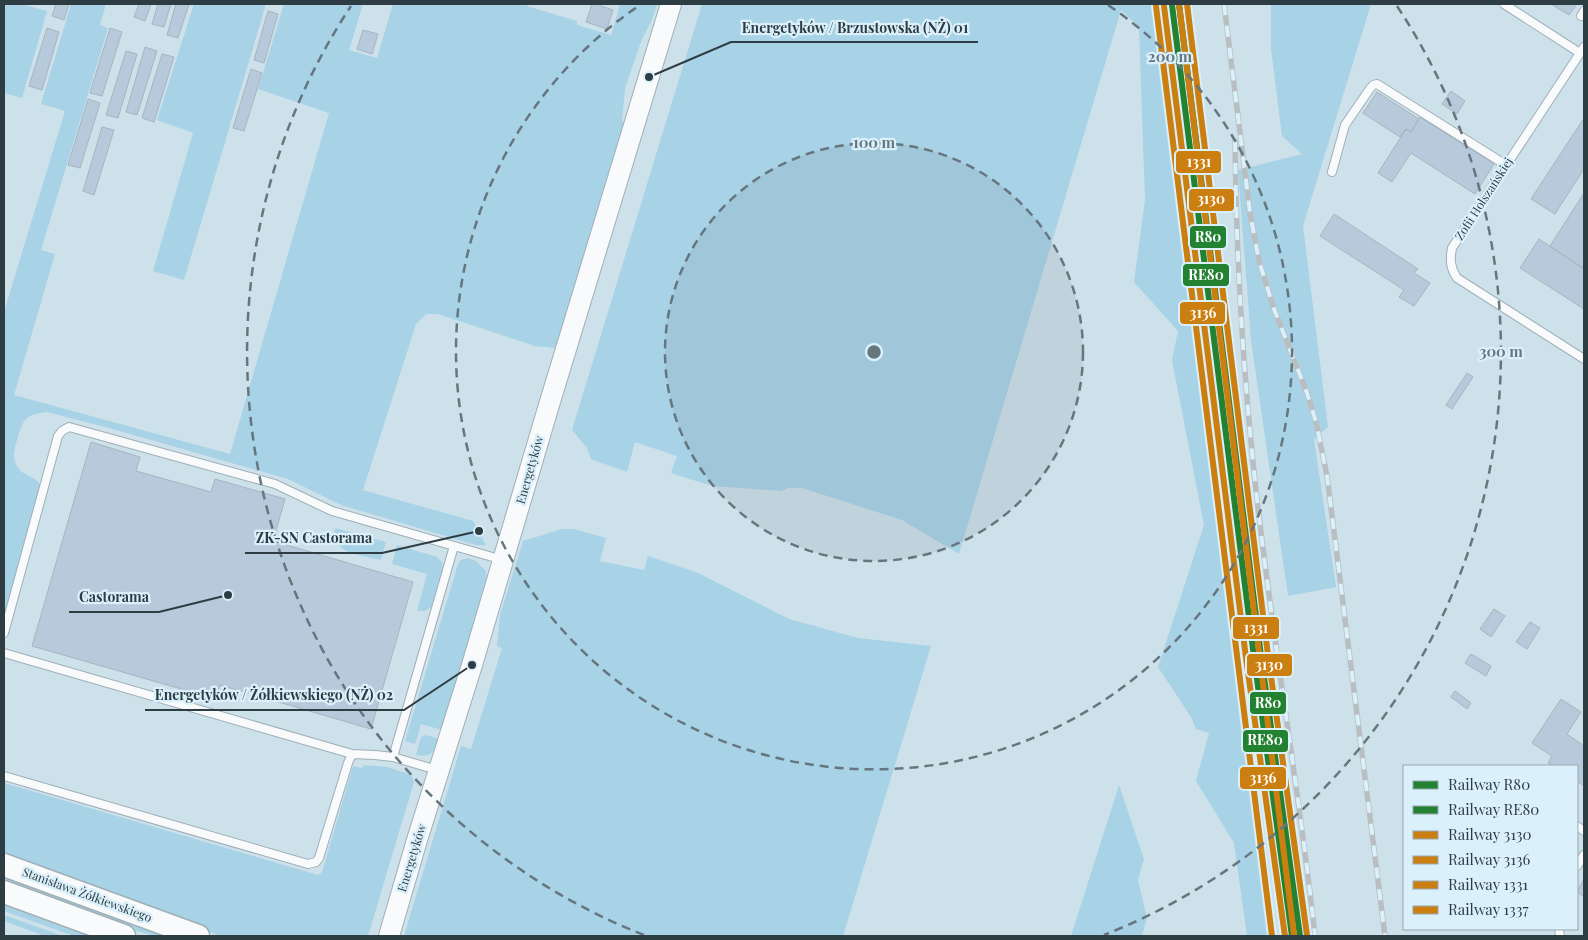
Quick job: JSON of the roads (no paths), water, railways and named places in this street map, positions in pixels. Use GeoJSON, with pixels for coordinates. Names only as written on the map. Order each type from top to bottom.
{"type":"FeatureCollection","features":[{"type":"Feature","properties":{"kind":"main road","name":"Energetyków"},"geometry":{"type":"LineString","coordinates":[[389,936],[671,4]]}},
{"type":"Feature","properties":{"kind":"main road","name":"Stanisława Żółkiewskiego"},"geometry":{"type":"LineString","coordinates":[[4,865],[198,936]]}},
{"type":"Feature","properties":{"kind":"main road"},"geometry":{"type":"LineString","coordinates":[[4,892],[124,936]]}},
{"type":"Feature","properties":{"kind":"lane"},"geometry":{"type":"LineString","coordinates":[[1504,4],[1582,50]]}},
{"type":"Feature","properties":{"kind":"lane","name":"Zofii Holszańskiej"},"geometry":{"type":"LineString","coordinates":[[1582,50],[1452,248],[1450,261],[1457,278],[1584,359]]}},
{"type":"Feature","properties":{"kind":"lane"},"geometry":{"type":"LineString","coordinates":[[1332,172],[1345,126],[1369,90],[1373,85],[1377,84],[1506,166]]}},
{"type":"Feature","properties":{"kind":"lane"},"geometry":{"type":"LineString","coordinates":[[4,633],[58,436],[69,427],[275,484],[332,511],[503,560]]}},
{"type":"Feature","properties":{"kind":"lane"},"geometry":{"type":"LineString","coordinates":[[393,757],[454,546]]}},
{"type":"Feature","properties":{"kind":"lane"},"geometry":{"type":"LineString","coordinates":[[4,652],[352,754],[393,757],[439,770]]}},
{"type":"Feature","properties":{"kind":"lane"},"geometry":{"type":"LineString","coordinates":[[4,776],[308,864],[316,862],[319,858],[352,754]]}},
{"type":"Feature","properties":{"kind":"railway"},"geometry":{"type":"LineString","coordinates":[[1224,4],[1250,213],[1259,261],[1274,309],[1307,393],[1316,422],[1327,476],[1385,936]]}},
{"type":"Feature","properties":{"kind":"railway"},"geometry":{"type":"LineString","coordinates":[[1235,141],[1240,302],[1253,462],[1315,936]]}},
{"type":"Feature","properties":{"kind":"rail line","name":"R80"},"geometry":{"type":"LineString","coordinates":[[1179,4],[1261,656],[1300,936]]}},
{"type":"Feature","properties":{"kind":"rail line","name":"1331"},"geometry":{"type":"LineString","coordinates":[[1179,4],[1294,935]]}},
{"type":"Feature","properties":{"kind":"rail line","name":"3130"},"geometry":{"type":"LineString","coordinates":[[1187,4],[1268,655],[1307,935]]}},
{"type":"Feature","properties":{"kind":"rail line","name":"RE80"},"geometry":{"type":"LineString","coordinates":[[1172,5],[1254,657],[1292,936]]}},
{"type":"Feature","properties":{"kind":"rail line","name":"1337"},"geometry":{"type":"LineString","coordinates":[[1156,6],[1272,936]]}},
{"type":"Feature","properties":{"kind":"rail line","name":"3136"},"geometry":{"type":"LineString","coordinates":[[1164,6],[1246,658],[1285,936]]}},
{"type":"Feature","properties":{"kind":"place","name":"Energetyków / Brzustowska (NŻ) 01"},"geometry":{"type":"Point","coordinates":[649,77]}},
{"type":"Feature","properties":{"kind":"place","name":"ZK-SN Castorama"},"geometry":{"type":"Point","coordinates":[479,531]}},
{"type":"Feature","properties":{"kind":"place","name":"Castorama"},"geometry":{"type":"Point","coordinates":[228,595]}},
{"type":"Feature","properties":{"kind":"place","name":"Energetyków / Żółkiewskiego (NŻ) 02"},"geometry":{"type":"Point","coordinates":[472,665]}}]}
